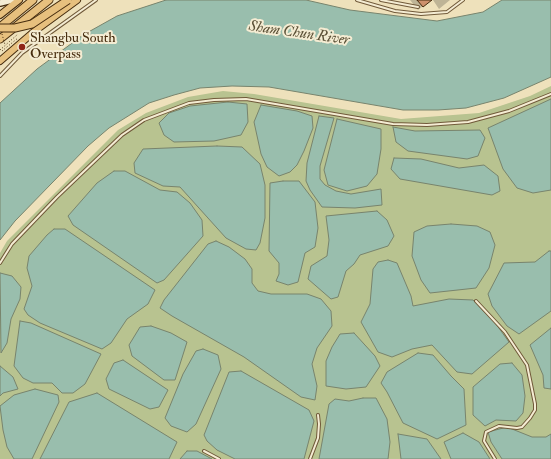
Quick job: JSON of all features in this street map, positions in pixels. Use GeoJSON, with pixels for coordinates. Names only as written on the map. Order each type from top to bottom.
{"type":"FeatureCollection","features":[{"type":"Feature","properties":{"kind":"highway"},"geometry":{"type":"LineString","coordinates":[[0,31],[32,0]]}},
{"type":"Feature","properties":{"kind":"highway"},"geometry":{"type":"LineString","coordinates":[[0,31],[49,0]]}},
{"type":"Feature","properties":{"kind":"highway"},"geometry":{"type":"LineString","coordinates":[[0,31],[32,24],[68,0]]}},
{"type":"Feature","properties":{"kind":"main road"},"geometry":{"type":"LineString","coordinates":[[0,3],[12,0]]}},
{"type":"Feature","properties":{"kind":"main road"},"geometry":{"type":"LineString","coordinates":[[0,15],[19,0]]}},
{"type":"Feature","properties":{"kind":"main road"},"geometry":{"type":"LineString","coordinates":[[0,60],[36,30],[77,0]]}},
{"type":"Feature","properties":{"kind":"lane"},"geometry":{"type":"LineString","coordinates":[[0,76],[22,54],[96,0]]}},
{"type":"Feature","properties":{"kind":"lane"},"geometry":{"type":"LineString","coordinates":[[357,0],[395,11],[421,14],[447,12],[463,0]]}},
{"type":"Feature","properties":{"kind":"lane"},"geometry":{"type":"LineString","coordinates":[[381,0],[418,7]]}},
{"type":"Feature","properties":{"kind":"lane"},"geometry":{"type":"LineString","coordinates":[[0,263],[12,244],[57,197],[122,135],[144,120],[189,103],[214,100],[246,99],[393,124],[427,125],[468,122],[509,110],[551,94]]}},
{"type":"Feature","properties":{"kind":"lane"},"geometry":{"type":"LineString","coordinates":[[476,301],[505,332],[527,365],[535,404],[535,410],[522,427],[517,428],[499,426],[486,432],[484,441],[495,459]]}},
{"type":"Feature","properties":{"kind":"lane"},"geometry":{"type":"LineString","coordinates":[[310,459],[318,438],[318,415]]}},
{"type":"Feature","properties":{"kind":"lane"},"geometry":{"type":"LineString","coordinates":[[204,451],[219,459]]}},
{"type":"Feature","properties":{"kind":"path"},"geometry":{"type":"LineString","coordinates":[[0,31],[5,45]]}},
{"type":"Feature","properties":{"kind":"path"},"geometry":{"type":"LineString","coordinates":[[0,50],[21,31]]}},
{"type":"Feature","properties":{"kind":"path"},"geometry":{"type":"LineString","coordinates":[[0,53],[20,36]]}},
{"type":"Feature","properties":{"kind":"shaded area"},"geometry":{"type":"Polygon","coordinates":[[[551,86],[551,459],[0,459],[0,253],[7,241],[118,130],[146,113],[188,97],[223,91],[254,94],[401,119],[479,113],[530,96],[551,86]]]}},
{"type":"Feature","properties":{"kind":"water","name":"Sham Chun River"},"geometry":{"type":"Polygon","coordinates":[[[166,0],[306,0],[350,10],[437,21],[483,12],[502,0],[551,0],[551,77],[504,98],[466,108],[438,110],[403,110],[269,87],[232,86],[200,88],[174,95],[149,103],[109,128],[88,146],[15,221],[0,240],[0,103],[37,69],[83,35],[117,16],[166,0]]]}},
{"type":"Feature","properties":{"kind":"water"},"geometry":{"type":"Polygon","coordinates":[[[551,99],[551,190],[533,193],[517,188],[503,169],[488,128],[551,99]]]}},
{"type":"Feature","properties":{"kind":"water"},"geometry":{"type":"Polygon","coordinates":[[[228,102],[247,104],[248,122],[241,135],[214,141],[174,142],[164,135],[159,123],[169,113],[190,106],[228,102]]]}},
{"type":"Feature","properties":{"kind":"water"},"geometry":{"type":"Polygon","coordinates":[[[261,105],[297,111],[312,116],[313,128],[297,165],[290,172],[279,176],[267,167],[261,154],[254,122],[261,105]]]}},
{"type":"Feature","properties":{"kind":"water"},"geometry":{"type":"Polygon","coordinates":[[[319,116],[334,118],[320,166],[320,179],[325,185],[336,191],[351,194],[381,189],[382,205],[355,208],[322,207],[310,190],[306,181],[307,163],[319,116]]]}},
{"type":"Feature","properties":{"kind":"water"},"geometry":{"type":"Polygon","coordinates":[[[337,119],[381,129],[381,149],[377,174],[367,186],[347,191],[328,185],[324,170],[337,119]]]}},
{"type":"Feature","properties":{"kind":"water"},"geometry":{"type":"Polygon","coordinates":[[[393,127],[415,131],[480,130],[485,138],[478,156],[467,159],[408,151],[396,142],[393,127]]]}},
{"type":"Feature","properties":{"kind":"water"},"geometry":{"type":"Polygon","coordinates":[[[217,146],[242,147],[260,164],[265,185],[265,218],[260,243],[256,250],[246,249],[226,238],[180,187],[163,186],[135,173],[134,163],[143,149],[217,146]]]}},
{"type":"Feature","properties":{"kind":"water"},"geometry":{"type":"Polygon","coordinates":[[[394,158],[421,159],[459,168],[484,165],[498,176],[500,191],[492,195],[400,179],[391,169],[394,158]]]}},
{"type":"Feature","properties":{"kind":"water"},"geometry":{"type":"Polygon","coordinates":[[[114,171],[125,171],[160,190],[177,192],[190,203],[202,220],[203,236],[164,280],[157,283],[73,225],[68,216],[97,183],[114,171]]]}},
{"type":"Feature","properties":{"kind":"water"},"geometry":{"type":"Polygon","coordinates":[[[299,181],[315,202],[318,228],[315,247],[305,253],[298,282],[288,285],[276,281],[279,274],[279,263],[269,251],[270,183],[299,181]]]}},
{"type":"Feature","properties":{"kind":"water"},"geometry":{"type":"Polygon","coordinates":[[[377,211],[387,220],[394,236],[388,246],[360,255],[354,264],[346,271],[338,297],[331,299],[308,279],[311,266],[327,256],[329,240],[326,216],[377,211]]]}},
{"type":"Feature","properties":{"kind":"water"},"geometry":{"type":"Polygon","coordinates":[[[451,224],[477,226],[490,232],[495,245],[489,268],[476,288],[430,293],[421,280],[412,256],[414,232],[427,226],[451,224]]]}},
{"type":"Feature","properties":{"kind":"water"},"geometry":{"type":"Polygon","coordinates":[[[54,229],[65,229],[155,290],[148,304],[127,319],[111,343],[102,349],[40,323],[28,315],[24,309],[32,286],[27,268],[29,256],[54,229]]]}},
{"type":"Feature","properties":{"kind":"water"},"geometry":{"type":"Polygon","coordinates":[[[216,241],[229,247],[245,259],[252,269],[252,283],[258,291],[271,294],[307,294],[321,299],[331,311],[332,326],[317,348],[312,364],[317,386],[315,400],[301,397],[244,357],[160,308],[164,300],[208,244],[216,241]]]}},
{"type":"Feature","properties":{"kind":"water"},"geometry":{"type":"Polygon","coordinates":[[[551,251],[551,311],[519,334],[507,326],[492,306],[488,294],[504,263],[535,262],[551,251]]]}},
{"type":"Feature","properties":{"kind":"water"},"geometry":{"type":"Polygon","coordinates":[[[388,260],[397,263],[411,296],[413,306],[449,299],[473,300],[496,324],[509,342],[472,374],[457,372],[432,345],[412,349],[392,357],[378,352],[361,322],[370,304],[373,269],[378,262],[388,260]]]}},
{"type":"Feature","properties":{"kind":"water"},"geometry":{"type":"Polygon","coordinates":[[[0,273],[12,276],[21,287],[20,299],[11,319],[7,343],[1,353],[0,273]]]}},
{"type":"Feature","properties":{"kind":"water"},"geometry":{"type":"Polygon","coordinates":[[[20,321],[31,323],[101,354],[85,384],[73,393],[62,393],[52,383],[33,383],[23,378],[14,366],[20,321]]]}},
{"type":"Feature","properties":{"kind":"water"},"geometry":{"type":"Polygon","coordinates":[[[151,326],[171,333],[187,342],[175,380],[164,380],[132,356],[129,345],[140,327],[151,326]]]}},
{"type":"Feature","properties":{"kind":"water"},"geometry":{"type":"Polygon","coordinates":[[[551,328],[551,389],[544,388],[543,375],[530,345],[551,328]]]}},
{"type":"Feature","properties":{"kind":"water"},"geometry":{"type":"Polygon","coordinates":[[[354,333],[375,356],[380,366],[366,387],[346,389],[326,386],[326,361],[332,347],[340,334],[354,333]]]}},
{"type":"Feature","properties":{"kind":"water"},"geometry":{"type":"Polygon","coordinates":[[[203,349],[218,355],[221,369],[196,424],[187,432],[171,426],[165,418],[183,374],[196,351],[203,349]]]}},
{"type":"Feature","properties":{"kind":"water"},"geometry":{"type":"Polygon","coordinates":[[[418,353],[433,355],[464,389],[466,425],[437,439],[403,423],[381,383],[387,372],[418,353]]]}},
{"type":"Feature","properties":{"kind":"water"},"geometry":{"type":"Polygon","coordinates":[[[123,360],[168,390],[159,407],[150,409],[109,389],[106,379],[114,363],[123,360]]]}},
{"type":"Feature","properties":{"kind":"water"},"geometry":{"type":"Polygon","coordinates":[[[512,363],[522,375],[525,396],[523,413],[516,421],[496,420],[485,426],[473,415],[473,387],[500,364],[512,363]]]}},
{"type":"Feature","properties":{"kind":"water"},"geometry":{"type":"Polygon","coordinates":[[[0,366],[13,377],[18,389],[3,393],[0,396],[0,366]]]}},
{"type":"Feature","properties":{"kind":"water"},"geometry":{"type":"Polygon","coordinates":[[[241,371],[309,410],[314,421],[304,459],[235,459],[217,450],[207,441],[204,435],[229,372],[241,371]]]}},
{"type":"Feature","properties":{"kind":"water"},"geometry":{"type":"Polygon","coordinates":[[[35,389],[58,395],[59,402],[32,459],[14,459],[7,447],[0,406],[14,395],[35,389]]]}},
{"type":"Feature","properties":{"kind":"water"},"geometry":{"type":"Polygon","coordinates":[[[97,393],[177,442],[169,459],[40,459],[69,402],[97,393]]]}},
{"type":"Feature","properties":{"kind":"water"},"geometry":{"type":"Polygon","coordinates":[[[363,398],[376,398],[387,419],[390,442],[388,459],[319,459],[329,404],[335,399],[349,401],[363,398]]]}},
{"type":"Feature","properties":{"kind":"water"},"geometry":{"type":"Polygon","coordinates":[[[507,427],[532,437],[546,437],[551,434],[551,459],[502,459],[491,442],[488,432],[507,427]]]}},
{"type":"Feature","properties":{"kind":"water"},"geometry":{"type":"Polygon","coordinates":[[[463,433],[479,442],[490,459],[451,459],[444,442],[463,433]]]}},
{"type":"Feature","properties":{"kind":"water"},"geometry":{"type":"Polygon","coordinates":[[[398,434],[427,439],[441,459],[401,459],[398,434]]]}},
{"type":"Feature","properties":{"kind":"water"},"geometry":{"type":"Polygon","coordinates":[[[187,451],[197,451],[212,459],[180,459],[187,451]]]}},
{"type":"Feature","properties":{"kind":"building"},"geometry":{"type":"Polygon","coordinates":[[[417,0],[432,0],[423,7],[417,0]]]}},
{"type":"Feature","properties":{"kind":"place","name":"Shangbu South Overpass"},"geometry":{"type":"Point","coordinates":[22,47]}}]}
